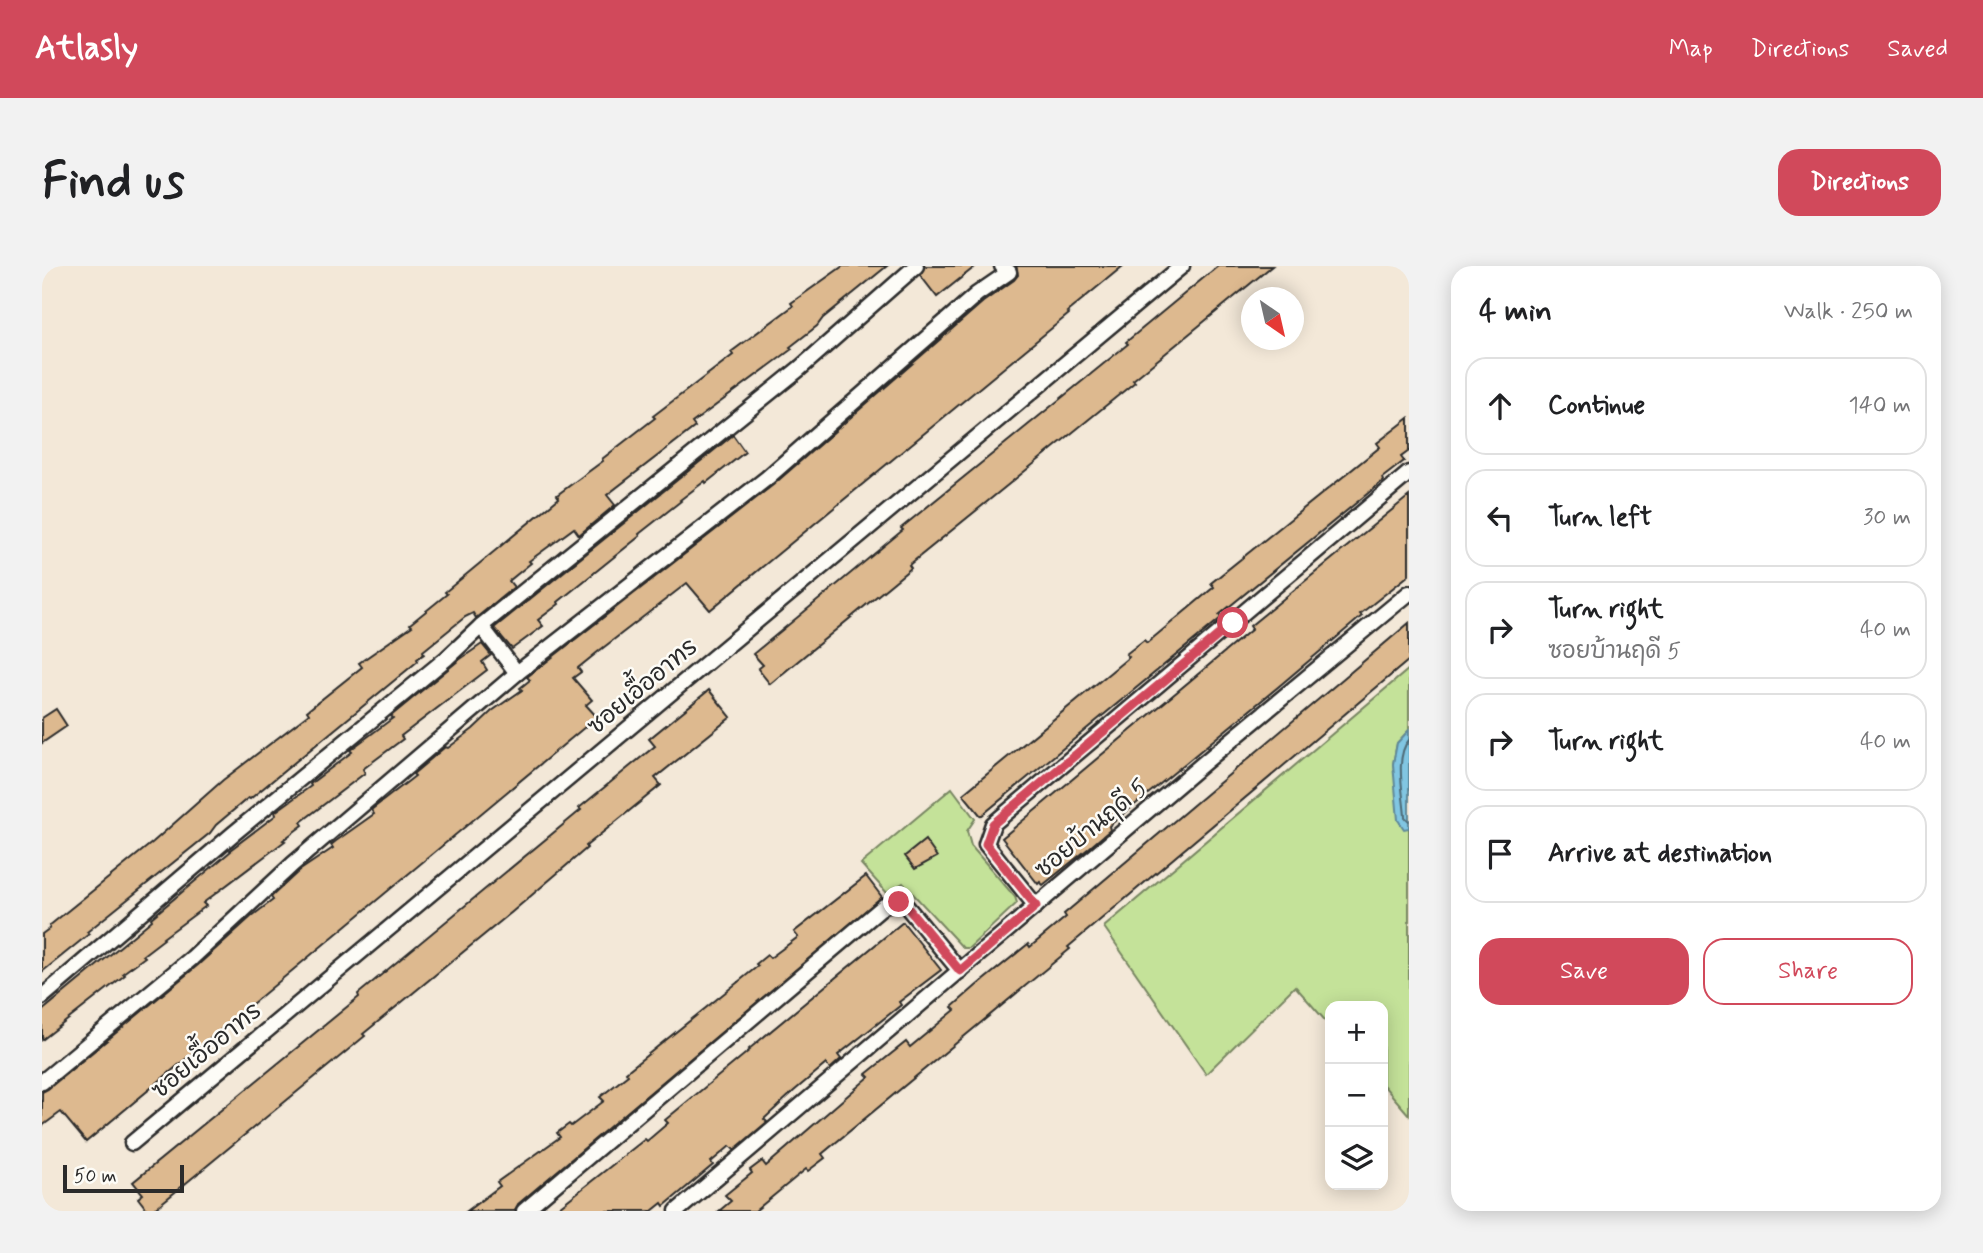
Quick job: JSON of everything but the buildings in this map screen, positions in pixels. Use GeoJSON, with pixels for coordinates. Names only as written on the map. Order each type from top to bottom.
{"type":"FeatureCollection","features":[{"type":"Feature","properties":{"kind":"street"},"geometry":{"type":"LineString","coordinates":[[42,997],[233,834],[447,658],[481,626],[799,369],[916,266]]}},
{"type":"Feature","properties":{"kind":"street"},"geometry":{"type":"LineString","coordinates":[[42,1082],[192,958],[293,864],[517,673],[767,478],[977,294],[1009,272],[1002,266]]}},
{"type":"Feature","properties":{"kind":"street","name":"ซอยเอื้ออาทร"},"geometry":{"type":"LineString","coordinates":[[132,1143],[1182,266]]}},
{"type":"Feature","properties":{"kind":"street"},"geometry":{"type":"LineString","coordinates":[[1036,906],[986,844],[993,824],[1406,481]]}},
{"type":"Feature","properties":{"kind":"street","name":"ซอยบ้านฤดี 5"},"geometry":{"type":"LineString","coordinates":[[677,1211],[1409,593]]}},
{"type":"Feature","properties":{"kind":"street"},"geometry":{"type":"LineString","coordinates":[[481,626],[517,673]]}},
{"type":"Feature","properties":{"kind":"street"},"geometry":{"type":"LineString","coordinates":[[524,1211],[884,906],[899,902],[907,907],[960,971]]}},
{"type":"Feature","properties":{"kind":"green space"},"geometry":{"type":"Polygon","coordinates":[[[1409,669],[1409,730],[1397,743],[1393,764],[1404,828],[1409,828],[1409,1115],[1388,1091],[1388,1001],[1325,1001],[1325,1020],[1295,986],[1206,1074],[1104,927],[1409,669]]]}},
{"type":"Feature","properties":{"kind":"green space"},"geometry":{"type":"Polygon","coordinates":[[[952,788],[975,819],[967,831],[971,846],[1015,897],[1017,903],[969,948],[963,948],[903,883],[887,893],[861,864],[952,788]]]}},
{"type":"Feature","properties":{"kind":"water"},"geometry":{"type":"Polygon","coordinates":[[[1409,730],[1409,828],[1404,829],[1398,820],[1393,764],[1397,743],[1409,730]]]}},
{"type":"Feature","properties":{"kind":"route"},"geometry":{"type":"LineString","coordinates":[[899,902],[907,907],[960,971],[1036,906],[986,844],[993,824],[1233,623]]}}]}
